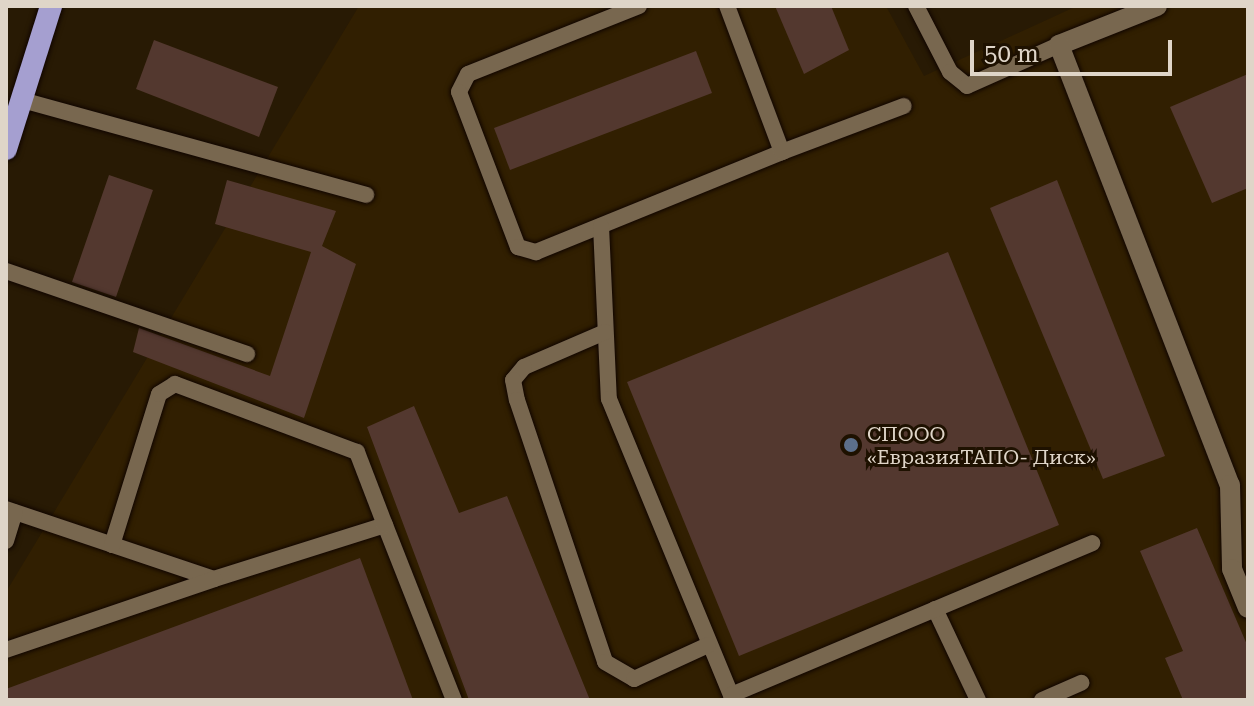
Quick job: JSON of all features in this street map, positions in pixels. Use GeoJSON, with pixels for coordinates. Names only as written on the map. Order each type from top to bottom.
{"type":"FeatureCollection","features":[{"type":"Feature","properties":{"kind":"highway"},"geometry":{"type":"LineString","coordinates":[[6,149],[51,6]]}},
{"type":"Feature","properties":{"kind":"street"},"geometry":{"type":"LineString","coordinates":[[1157,6],[1059,45],[1230,485],[1232,569],[1248,608]]}},
{"type":"Feature","properties":{"kind":"lane"},"geometry":{"type":"LineString","coordinates":[[639,6],[468,74],[459,92],[518,247],[536,252],[904,106]]}},
{"type":"Feature","properties":{"kind":"lane"},"geometry":{"type":"LineString","coordinates":[[727,6],[782,152]]}},
{"type":"Feature","properties":{"kind":"lane"},"geometry":{"type":"LineString","coordinates":[[916,6],[950,72],[967,86],[1059,45]]}},
{"type":"Feature","properties":{"kind":"lane"},"geometry":{"type":"LineString","coordinates":[[22,100],[366,195]]}},
{"type":"Feature","properties":{"kind":"lane"},"geometry":{"type":"LineString","coordinates":[[601,226],[609,399],[732,698],[1092,543]]}},
{"type":"Feature","properties":{"kind":"lane"},"geometry":{"type":"LineString","coordinates":[[6,271],[247,354]]}},
{"type":"Feature","properties":{"kind":"lane"},"geometry":{"type":"LineString","coordinates":[[605,332],[524,367],[513,380],[521,415],[605,662],[620,677],[634,679],[708,645]]}},
{"type":"Feature","properties":{"kind":"lane"},"geometry":{"type":"LineString","coordinates":[[112,545],[159,394],[175,384],[357,452],[454,700]]}},
{"type":"Feature","properties":{"kind":"lane"},"geometry":{"type":"LineString","coordinates":[[6,541],[11,511],[214,579]]}},
{"type":"Feature","properties":{"kind":"lane"},"geometry":{"type":"LineString","coordinates":[[6,650],[385,525]]}},
{"type":"Feature","properties":{"kind":"lane"},"geometry":{"type":"LineString","coordinates":[[935,609],[978,700]]}},
{"type":"Feature","properties":{"kind":"lane"},"geometry":{"type":"LineString","coordinates":[[1042,700],[1081,683]]}},
{"type":"Feature","properties":{"kind":"shaded area"},"geometry":{"type":"Polygon","coordinates":[[[359,6],[886,6],[924,76],[1077,6],[1248,6],[1248,700],[6,700],[6,592],[359,6]]]}},
{"type":"Feature","properties":{"kind":"building"},"geometry":{"type":"Polygon","coordinates":[[[775,6],[831,6],[849,50],[804,74],[775,6]]]}},
{"type":"Feature","properties":{"kind":"building"},"geometry":{"type":"Polygon","coordinates":[[[154,40],[278,87],[259,137],[136,89],[154,40]]]}},
{"type":"Feature","properties":{"kind":"building"},"geometry":{"type":"Polygon","coordinates":[[[696,51],[712,93],[510,170],[494,128],[696,51]]]}},
{"type":"Feature","properties":{"kind":"building"},"geometry":{"type":"Polygon","coordinates":[[[1248,74],[1248,188],[1212,203],[1170,107],[1248,74]]]}},
{"type":"Feature","properties":{"kind":"building"},"geometry":{"type":"Polygon","coordinates":[[[109,175],[153,190],[116,297],[72,282],[109,175]]]}},
{"type":"Feature","properties":{"kind":"building"},"geometry":{"type":"Polygon","coordinates":[[[227,180],[336,211],[322,246],[356,264],[304,418],[133,352],[139,328],[270,376],[311,252],[215,224],[227,180]]]}},
{"type":"Feature","properties":{"kind":"building"},"geometry":{"type":"Polygon","coordinates":[[[1057,180],[1165,456],[1103,479],[990,208],[1057,180]]]}},
{"type":"Feature","properties":{"kind":"building"},"geometry":{"type":"Polygon","coordinates":[[[948,252],[1059,525],[739,656],[627,382],[948,252]]]}},
{"type":"Feature","properties":{"kind":"building"},"geometry":{"type":"Polygon","coordinates":[[[414,406],[459,513],[507,496],[590,700],[469,700],[367,427],[414,406]]]}},
{"type":"Feature","properties":{"kind":"building"},"geometry":{"type":"Polygon","coordinates":[[[1197,528],[1248,647],[1248,700],[1183,700],[1165,658],[1183,651],[1140,551],[1197,528]]]}},
{"type":"Feature","properties":{"kind":"building"},"geometry":{"type":"Polygon","coordinates":[[[360,558],[413,700],[6,700],[6,689],[360,558]]]}},
{"type":"Feature","properties":{"kind":"place","name":"СПООО «ЕвразияТАПО- Диск»"},"geometry":{"type":"Point","coordinates":[851,445]}}]}
